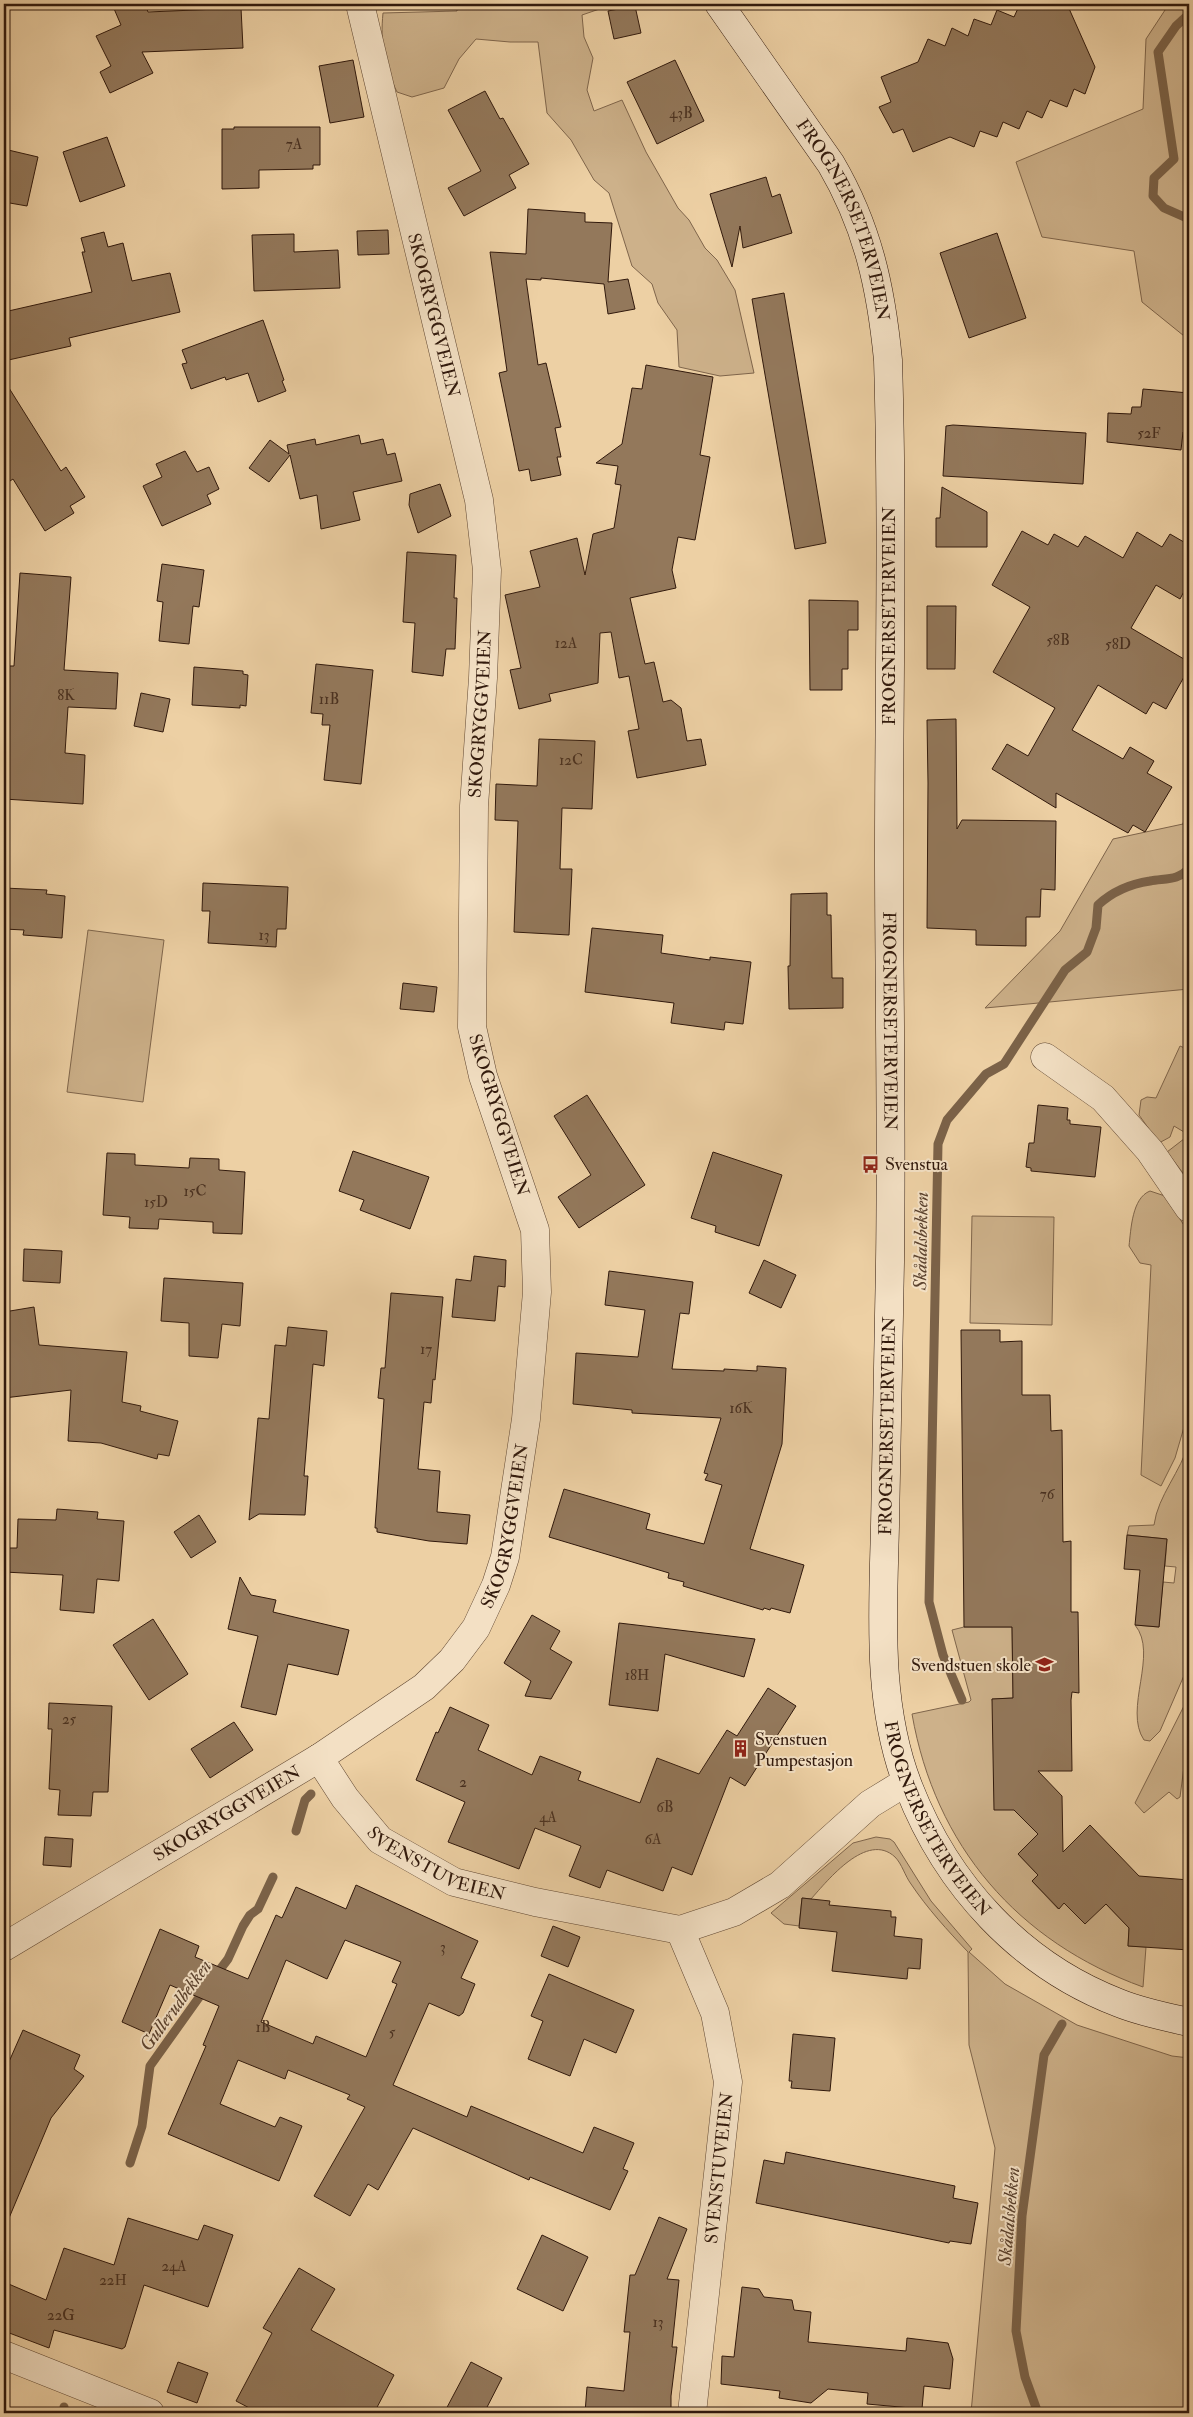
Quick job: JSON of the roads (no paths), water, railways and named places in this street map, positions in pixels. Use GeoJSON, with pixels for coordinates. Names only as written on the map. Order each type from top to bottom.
{"type":"FeatureCollection","features":[{"type":"Feature","properties":{"kind":"street","name":"SKOGRYGGVEIEN"},"geometry":{"type":"LineString","coordinates":[[4,1948],[319,1758],[424,1687],[452,1660],[476,1628],[492,1593],[505,1557],[526,1420],[537,1292],[535,1230],[484,1076],[472,1027],[474,806],[483,678],[487,570],[479,500],[360,4]]}},
{"type":"Feature","properties":{"kind":"street","name":"FROGNERSETERVEIEN"},"geometry":{"type":"LineString","coordinates":[[719,4],[831,164],[845,188],[863,229],[870,252],[880,298],[888,360],[890,1257],[883,1629],[889,1706],[906,1782],[932,1839],[952,1871],[971,1898],[1016,1941],[1074,1980],[1118,2003],[1189,2022]]}},
{"type":"Feature","properties":{"kind":"street"},"geometry":{"type":"LineString","coordinates":[[1045,1057],[1103,1098],[1150,1151],[1189,1208]]}},
{"type":"Feature","properties":{"kind":"street","name":"SVENSTUVEIEN"},"geometry":{"type":"LineString","coordinates":[[319,1758],[345,1798],[380,1840],[454,1882],[535,1902],[680,1930],[734,1912],[780,1884],[870,1804],[906,1782]]}},
{"type":"Feature","properties":{"kind":"street","name":"SVENSTUVEIEN"},"geometry":{"type":"LineString","coordinates":[[680,1930],[715,2013],[728,2082],[692,2413]]}},
{"type":"Feature","properties":{"kind":"street"},"geometry":{"type":"LineString","coordinates":[[4,2355],[150,2413]]}},
{"type":"Feature","properties":{"kind":"waterway","name":"Skådalsbekken"},"geometry":{"type":"LineString","coordinates":[[1187,4],[1189,8]]}},
{"type":"Feature","properties":{"kind":"waterway","name":"Skådalsbekken"},"geometry":{"type":"LineString","coordinates":[[1189,14],[1176,26],[1158,52],[1174,159],[1154,178],[1153,196],[1164,208],[1189,219]]}},
{"type":"Feature","properties":{"kind":"waterway","name":"Skådalsbekken"},"geometry":{"type":"LineString","coordinates":[[962,1700],[943,1655],[929,1602],[938,1144],[947,1120],[986,1074],[1004,1064],[1065,970],[1087,952],[1096,928],[1098,905],[1115,892],[1128,886],[1176,877],[1189,868]]}},
{"type":"Feature","properties":{"kind":"waterway"},"geometry":{"type":"LineString","coordinates":[[296,1831],[305,1800],[311,1794]]}},
{"type":"Feature","properties":{"kind":"waterway","name":"Gullerudbekken"},"geometry":{"type":"LineString","coordinates":[[215,1976],[228,1959],[250,1915],[258,1909],[273,1877]]}},
{"type":"Feature","properties":{"kind":"waterway","name":"Gullerudbekken"},"geometry":{"type":"LineString","coordinates":[[130,2163],[142,2126],[150,2066],[205,1989]]}},
{"type":"Feature","properties":{"kind":"waterway","name":"Skådalsbekken"},"geometry":{"type":"LineString","coordinates":[[1038,2413],[1025,2377],[1016,2331],[1022,2216],[1044,2055],[1062,2024]]}},
{"type":"Feature","properties":{"kind":"waterway"},"geometry":{"type":"LineString","coordinates":[[64,2407],[64,2413]]}},
{"type":"Feature","properties":{"kind":"place","name":"Svenstua"},"geometry":{"type":"Point","coordinates":[871,1164]}},
{"type":"Feature","properties":{"kind":"place","name":"Svendstuen skole"},"geometry":{"type":"Point","coordinates":[1045,1665]}},
{"type":"Feature","properties":{"kind":"place","name":"Svenstuen Pumpestasjon"},"geometry":{"type":"Point","coordinates":[741,1749]}}]}
